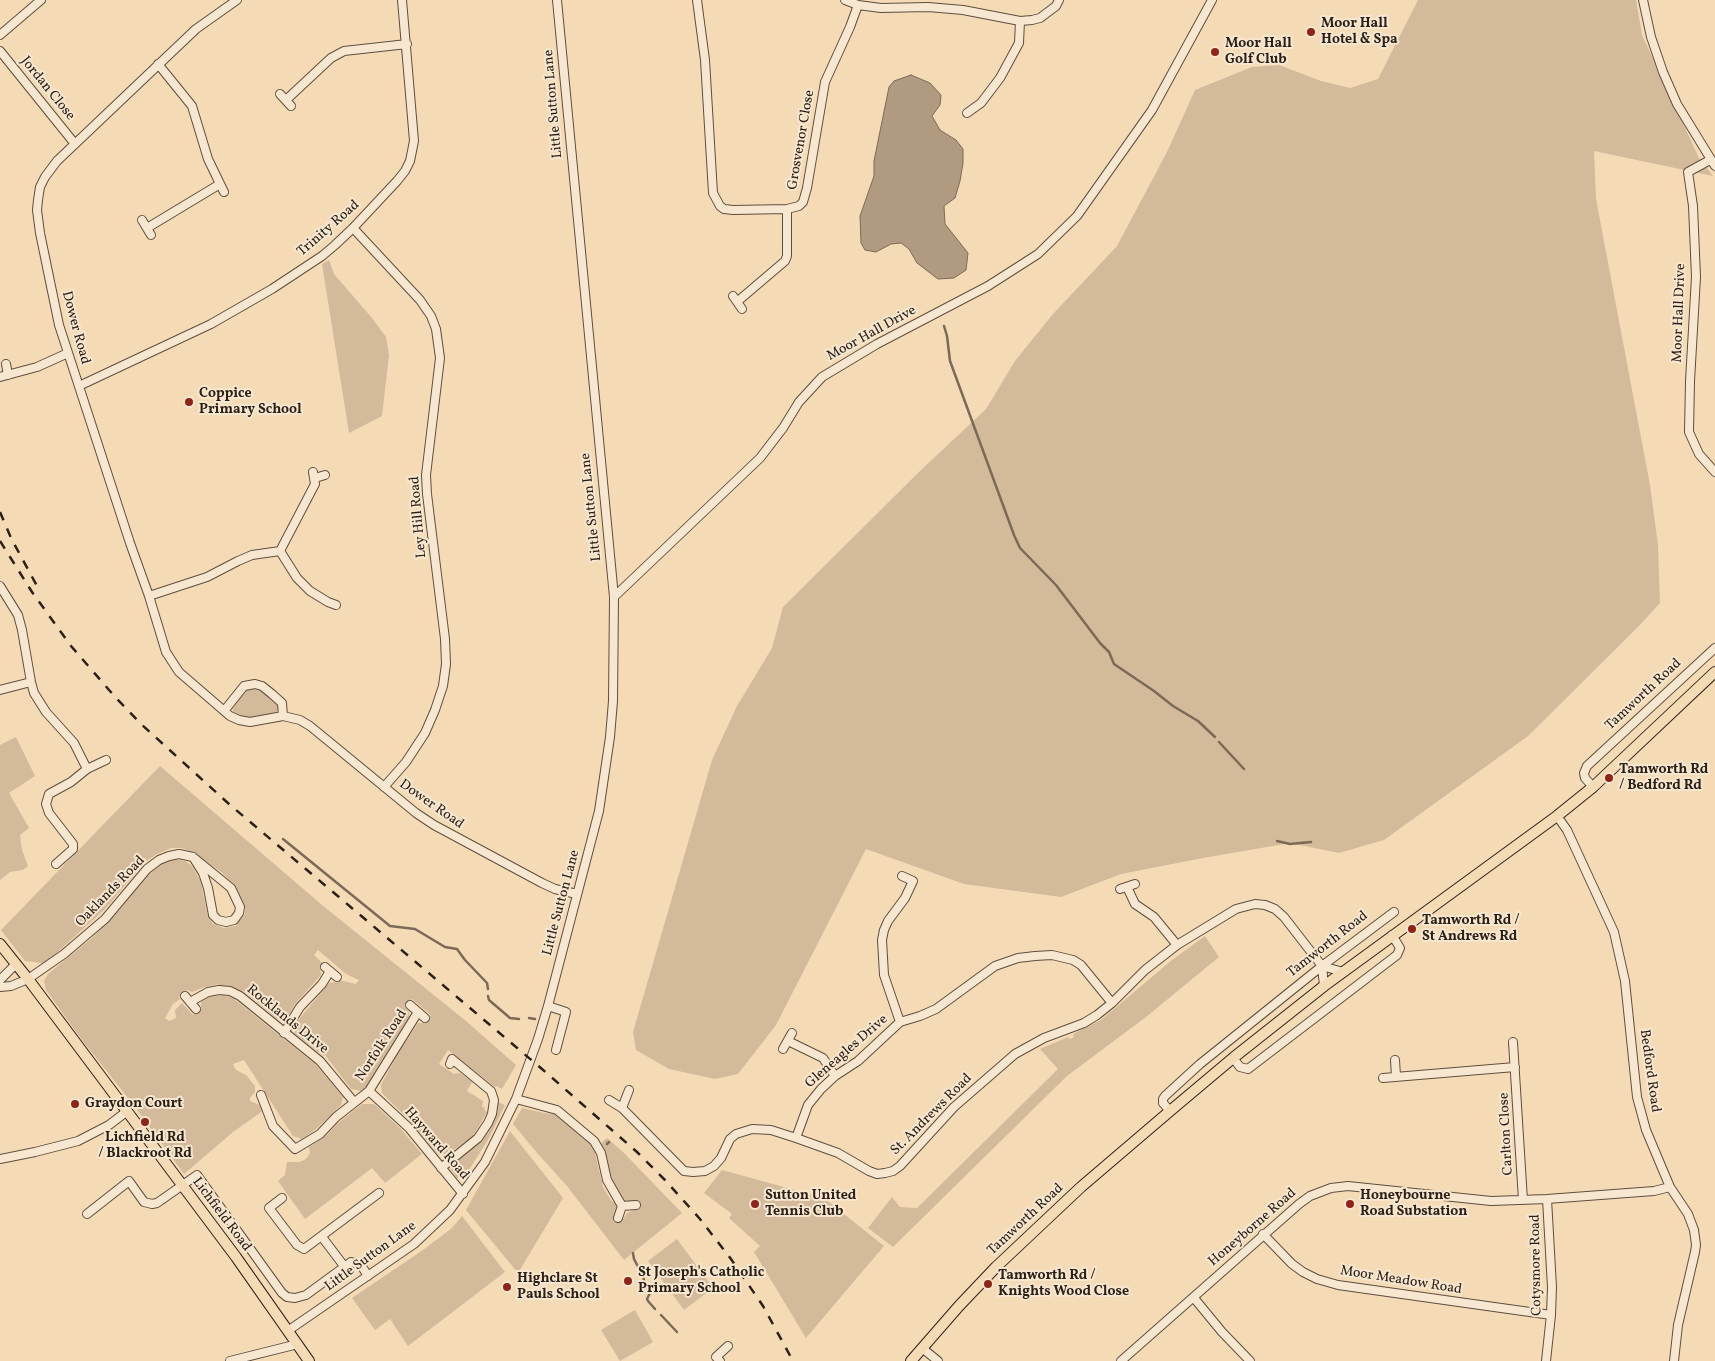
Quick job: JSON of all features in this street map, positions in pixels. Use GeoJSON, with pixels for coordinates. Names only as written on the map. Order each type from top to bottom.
{"type":"FeatureCollection","features":[{"type":"Feature","properties":{"kind":"main road","name":"Tamworth Road"},"geometry":{"type":"LineString","coordinates":[[911,1361],[958,1306],[996,1267],[1081,1187],[1233,1058],[1324,986],[1557,816],[1593,787],[1715,672]]}},
{"type":"Feature","properties":{"kind":"main road","name":"Lichfield Road"},"geometry":{"type":"LineString","coordinates":[[0,944],[289,1330],[309,1361]]}},
{"type":"Feature","properties":{"kind":"street"},"geometry":{"type":"LineString","coordinates":[[0,35],[41,0]]}},
{"type":"Feature","properties":{"kind":"street","name":"Dower Road"},"geometry":{"type":"LineString","coordinates":[[237,0],[196,29],[57,161],[40,187],[37,210],[59,325],[162,640],[171,662],[179,672],[224,711],[238,720],[250,722],[283,716],[292,717],[310,726],[422,817],[473,848],[542,884],[577,894]]}},
{"type":"Feature","properties":{"kind":"street","name":"Trinity Road"},"geometry":{"type":"LineString","coordinates":[[79,386],[211,324],[242,307],[322,256],[353,228],[405,171],[413,150],[414,129],[402,0]]}},
{"type":"Feature","properties":{"kind":"street","name":"Little Sutton Lane"},"geometry":{"type":"LineString","coordinates":[[289,1330],[414,1244],[436,1225],[463,1194],[485,1162],[516,1099],[548,1006],[599,811],[610,737],[613,701],[614,597],[556,0]]}},
{"type":"Feature","properties":{"kind":"street","name":"Grosvenor Close"},"geometry":{"type":"LineString","coordinates":[[697,0],[705,60],[713,193],[720,206],[724,209],[733,210],[787,209],[799,206],[806,195],[825,82],[858,5]]}},
{"type":"Feature","properties":{"kind":"street"},"geometry":{"type":"LineString","coordinates":[[845,0],[858,5],[881,8],[930,3],[1020,21],[1040,18],[1056,6],[1059,0]]}},
{"type":"Feature","properties":{"kind":"street","name":"Moor Hall Drive"},"geometry":{"type":"LineString","coordinates":[[614,597],[760,458],[783,428],[799,402],[822,377],[877,344],[988,286],[1038,254],[1077,216],[1152,110],[1212,0]]}},
{"type":"Feature","properties":{"kind":"street"},"geometry":{"type":"LineString","coordinates":[[1643,0],[1651,37],[1663,72],[1677,104],[1713,163]]}},
{"type":"Feature","properties":{"kind":"street"},"geometry":{"type":"LineString","coordinates":[[967,113],[981,103],[1000,78],[1019,43],[1020,21]]}},
{"type":"Feature","properties":{"kind":"street"},"geometry":{"type":"LineString","coordinates":[[286,100],[331,58],[344,51],[407,44]]}},
{"type":"Feature","properties":{"kind":"street","name":"Jordan Close"},"geometry":{"type":"LineString","coordinates":[[0,51],[75,144]]}},
{"type":"Feature","properties":{"kind":"street"},"geometry":{"type":"LineString","coordinates":[[158,64],[192,106],[208,159],[224,192]]}},
{"type":"Feature","properties":{"kind":"street","name":"Moor Hall Drive"},"geometry":{"type":"LineString","coordinates":[[1713,163],[1688,172],[1693,206],[1696,277],[1690,381],[1690,432],[1699,454],[1715,472]]}},
{"type":"Feature","properties":{"kind":"street"},"geometry":{"type":"LineString","coordinates":[[142,220],[149,231],[220,184]]}},
{"type":"Feature","properties":{"kind":"street"},"geometry":{"type":"LineString","coordinates":[[738,302],[785,261],[787,256],[787,209]]}},
{"type":"Feature","properties":{"kind":"street","name":"Ley Hill Road"},"geometry":{"type":"LineString","coordinates":[[353,228],[420,300],[431,316],[436,329],[440,358],[426,475],[446,639],[446,664],[440,694],[425,732],[406,762],[384,787]]}},
{"type":"Feature","properties":{"kind":"street"},"geometry":{"type":"LineString","coordinates":[[0,377],[37,367],[68,353]]}},
{"type":"Feature","properties":{"kind":"street"},"geometry":{"type":"LineString","coordinates":[[6,364],[8,375]]}},
{"type":"Feature","properties":{"kind":"street"},"geometry":{"type":"LineString","coordinates":[[280,551],[315,484],[314,475],[325,476]]}},
{"type":"Feature","properties":{"kind":"street"},"geometry":{"type":"LineString","coordinates":[[149,596],[207,577],[252,555],[280,551]]}},
{"type":"Feature","properties":{"kind":"street"},"geometry":{"type":"LineString","coordinates":[[280,551],[297,578],[310,591],[330,605]]}},
{"type":"Feature","properties":{"kind":"street"},"geometry":{"type":"LineString","coordinates":[[0,586],[18,615],[31,682],[39,703],[74,743],[87,769]]}},
{"type":"Feature","properties":{"kind":"street","name":"Tamworth Road"},"geometry":{"type":"LineString","coordinates":[[1593,787],[1585,778],[1584,773],[1587,766],[1715,648]]}},
{"type":"Feature","properties":{"kind":"street"},"geometry":{"type":"LineString","coordinates":[[0,690],[31,682]]}},
{"type":"Feature","properties":{"kind":"street"},"geometry":{"type":"LineString","coordinates":[[224,711],[244,686],[255,684],[262,686],[282,703],[283,716]]}},
{"type":"Feature","properties":{"kind":"street"},"geometry":{"type":"LineString","coordinates":[[56,864],[73,849],[73,844],[49,813],[47,798],[52,790],[71,782],[87,769],[106,760]]}},
{"type":"Feature","properties":{"kind":"street","name":"Bedford Road"},"geometry":{"type":"LineString","coordinates":[[1557,816],[1567,830],[1614,932],[1625,981],[1637,1097],[1646,1130],[1670,1187],[1692,1222],[1696,1245],[1678,1325],[1674,1361]]}},
{"type":"Feature","properties":{"kind":"street","name":"Oaklands Road"},"geometry":{"type":"LineString","coordinates":[[0,987],[11,986],[28,979],[64,954],[105,918],[148,869],[159,860],[179,854],[193,857]]}},
{"type":"Feature","properties":{"kind":"street"},"geometry":{"type":"LineString","coordinates":[[193,857],[231,888],[240,907],[239,913],[234,920],[226,922],[218,920],[213,915],[203,873],[193,857]]}},
{"type":"Feature","properties":{"kind":"street"},"geometry":{"type":"LineString","coordinates":[[900,1022],[884,975],[882,940],[888,921],[913,881],[902,876]]}},
{"type":"Feature","properties":{"kind":"street"},"geometry":{"type":"LineString","coordinates":[[1135,884],[1123,888],[1135,904],[1154,917],[1177,945]]}},
{"type":"Feature","properties":{"kind":"street","name":"St. Andrews Road"},"geometry":{"type":"LineString","coordinates":[[609,1100],[622,1108],[684,1170],[693,1172],[705,1171],[714,1166],[721,1158],[730,1139],[744,1130],[752,1129],[771,1130],[838,1152],[876,1174],[893,1171],[909,1157],[954,1107],[1015,1054],[1044,1038],[1084,1022],[1112,1003],[1145,970],[1177,945],[1236,909],[1255,904],[1265,905],[1275,910],[1284,917],[1322,966]]}},
{"type":"Feature","properties":{"kind":"street","name":"Tamworth Road"},"geometry":{"type":"LineString","coordinates":[[1378,912],[1384,919]]}},
{"type":"Feature","properties":{"kind":"street","name":"Tamworth Road"},"geometry":{"type":"LineString","coordinates":[[1170,1111],[1163,1103],[1165,1096],[1233,1037],[1322,966],[1394,912]]}},
{"type":"Feature","properties":{"kind":"street"},"geometry":{"type":"LineString","coordinates":[[1233,1058],[1240,1067],[1248,1069],[1398,955],[1400,948],[1392,935]]}},
{"type":"Feature","properties":{"kind":"street","name":"Gleneagles Drive"},"geometry":{"type":"LineString","coordinates":[[796,1138],[808,1105],[820,1089],[835,1076],[865,1055],[900,1022],[936,1009],[995,966],[1018,958],[1035,956],[1052,955],[1073,960],[1081,965],[1112,1003]]}},
{"type":"Feature","properties":{"kind":"street"},"geometry":{"type":"LineString","coordinates":[[0,980],[15,965]]}},
{"type":"Feature","properties":{"kind":"street"},"geometry":{"type":"LineString","coordinates":[[1324,986],[1322,966],[1342,972]]}},
{"type":"Feature","properties":{"kind":"street"},"geometry":{"type":"LineString","coordinates":[[284,1032],[300,1007],[322,984],[328,969],[338,977]]}},
{"type":"Feature","properties":{"kind":"street","name":"Rocklands Drive"},"geometry":{"type":"LineString","coordinates":[[196,1009],[188,999],[208,992],[219,990],[240,996],[320,1061],[354,1102]]}},
{"type":"Feature","properties":{"kind":"street","name":"Norfolk Road"},"geometry":{"type":"LineString","coordinates":[[410,1005],[425,1018]]}},
{"type":"Feature","properties":{"kind":"street"},"geometry":{"type":"LineString","coordinates":[[548,1006],[566,1012],[556,1050]]}},
{"type":"Feature","properties":{"kind":"street","name":"Norfolk Road"},"geometry":{"type":"LineString","coordinates":[[261,1095],[273,1126],[295,1149],[320,1134],[336,1117],[369,1091],[418,1012]]}},
{"type":"Feature","properties":{"kind":"street"},"geometry":{"type":"LineString","coordinates":[[783,1048],[790,1037],[823,1058],[835,1076]]}},
{"type":"Feature","properties":{"kind":"street","name":"Carlton Close"},"geometry":{"type":"LineString","coordinates":[[1513,1042],[1523,1200]]}},
{"type":"Feature","properties":{"kind":"street"},"geometry":{"type":"LineString","coordinates":[[441,1168],[478,1138],[490,1119],[494,1100],[491,1091],[452,1059],[450,1064]]}},
{"type":"Feature","properties":{"kind":"street"},"geometry":{"type":"LineString","coordinates":[[1395,1060],[1396,1076]]}},
{"type":"Feature","properties":{"kind":"street"},"geometry":{"type":"LineString","coordinates":[[1383,1078],[1515,1067]]}},
{"type":"Feature","properties":{"kind":"street"},"geometry":{"type":"LineString","coordinates":[[622,1108],[629,1090]]}},
{"type":"Feature","properties":{"kind":"street","name":"Hayward Road"},"geometry":{"type":"LineString","coordinates":[[369,1091],[409,1128],[463,1194]]}},
{"type":"Feature","properties":{"kind":"street"},"geometry":{"type":"LineString","coordinates":[[516,1099],[557,1110],[594,1141],[601,1153],[607,1180],[622,1206],[618,1218]]}},
{"type":"Feature","properties":{"kind":"street"},"geometry":{"type":"LineString","coordinates":[[0,1159],[78,1141],[109,1125],[126,1112]]}},
{"type":"Feature","properties":{"kind":"street"},"geometry":{"type":"LineString","coordinates":[[87,1214],[129,1181],[144,1202],[152,1204],[157,1203],[197,1175],[282,1294],[287,1297],[295,1298],[306,1295],[351,1262],[361,1265],[368,1276]]}},
{"type":"Feature","properties":{"kind":"street","name":"Honeyborne Road"},"geometry":{"type":"LineString","coordinates":[[1121,1361],[1194,1298],[1263,1234],[1310,1196],[1331,1188],[1348,1186],[1491,1201],[1654,1191],[1670,1187]]}},
{"type":"Feature","properties":{"kind":"street"},"geometry":{"type":"LineString","coordinates":[[282,1198],[269,1208],[297,1245],[304,1249],[379,1193]]}},
{"type":"Feature","properties":{"kind":"street","name":"Cotysmore Road"},"geometry":{"type":"LineString","coordinates":[[1546,1361],[1551,1315],[1552,1280],[1547,1199]]}},
{"type":"Feature","properties":{"kind":"street"},"geometry":{"type":"LineString","coordinates":[[622,1206],[636,1204]]}},
{"type":"Feature","properties":{"kind":"street","name":"Moor Meadow Road"},"geometry":{"type":"LineString","coordinates":[[1263,1234],[1292,1264],[1303,1272],[1317,1279],[1338,1285],[1551,1315]]}},
{"type":"Feature","properties":{"kind":"street"},"geometry":{"type":"LineString","coordinates":[[322,1237],[344,1266]]}},
{"type":"Feature","properties":{"kind":"street"},"geometry":{"type":"LineString","coordinates":[[1194,1298],[1222,1332],[1250,1361]]}},
{"type":"Feature","properties":{"kind":"street"},"geometry":{"type":"LineString","coordinates":[[230,1361],[298,1344]]}},
{"type":"Feature","properties":{"kind":"street"},"geometry":{"type":"LineString","coordinates":[[720,1361],[716,1357],[728,1346]]}},
{"type":"Feature","properties":{"kind":"street"},"geometry":{"type":"LineString","coordinates":[[922,1348],[938,1361]]}},
{"type":"Feature","properties":{"kind":"shaded area"},"geometry":{"type":"Polygon","coordinates":[[[1418,0],[1636,0],[1642,35],[1699,158],[1713,176],[1594,151],[1596,199],[1650,485],[1658,545],[1660,603],[1528,736],[1384,840],[1339,853],[1290,843],[1203,858],[1121,874],[1061,897],[964,884],[866,849],[776,1025],[738,1074],[715,1079],[669,1069],[636,1050],[633,1032],[712,760],[737,706],[772,648],[783,607],[920,471],[986,409],[1015,361],[1053,314],[1117,246],[1167,152],[1195,90],[1252,67],[1279,65],[1321,81],[1350,88],[1378,79],[1418,0]]]}},
{"type":"Feature","properties":{"kind":"shaded area"},"geometry":{"type":"Polygon","coordinates":[[[911,75],[930,83],[941,95],[940,105],[932,116],[940,130],[956,140],[963,149],[963,163],[955,198],[944,206],[945,224],[968,253],[966,270],[954,278],[938,279],[917,263],[909,249],[901,243],[891,244],[876,252],[865,250],[861,243],[860,216],[874,176],[874,161],[889,87],[894,81],[911,75]]]}},
{"type":"Feature","properties":{"kind":"shaded area"},"geometry":{"type":"Polygon","coordinates":[[[329,260],[334,274],[386,337],[389,355],[382,416],[349,433],[322,264],[329,260]]]}},
{"type":"Feature","properties":{"kind":"shaded area"},"geometry":{"type":"Polygon","coordinates":[[[252,687],[262,689],[278,702],[279,708],[277,712],[257,719],[249,719],[233,712],[232,706],[247,689],[252,687]]]}},
{"type":"Feature","properties":{"kind":"shaded area"},"geometry":{"type":"Polygon","coordinates":[[[16,737],[35,776],[9,793],[29,828],[20,835],[22,850],[28,866],[23,870],[10,872],[0,880],[0,745],[16,737]]]}},
{"type":"Feature","properties":{"kind":"shaded area"},"geometry":{"type":"Polygon","coordinates":[[[160,766],[322,905],[466,1021],[516,1065],[502,1089],[495,1087],[448,1050],[439,1064],[454,1074],[460,1073],[472,1082],[467,1091],[483,1101],[482,1107],[487,1112],[475,1133],[469,1139],[447,1155],[438,1155],[413,1124],[382,1093],[381,1085],[397,1055],[418,1023],[424,1023],[431,1015],[412,999],[404,1006],[409,1012],[409,1017],[366,1087],[361,1091],[351,1089],[325,1055],[295,1034],[295,1024],[329,983],[339,980],[356,984],[359,980],[346,974],[318,950],[314,955],[322,963],[320,966],[321,975],[296,1003],[287,1018],[277,1019],[244,991],[240,993],[231,987],[218,986],[218,984],[192,992],[187,990],[173,1004],[165,1018],[169,1021],[176,1018],[175,1010],[182,1003],[193,1015],[201,1009],[201,1002],[208,997],[223,995],[233,998],[316,1065],[343,1097],[341,1105],[315,1130],[302,1139],[293,1136],[244,1060],[233,1064],[236,1070],[246,1075],[255,1086],[255,1092],[250,1101],[260,1105],[264,1110],[233,1132],[184,1174],[136,1108],[82,1040],[46,990],[44,981],[48,974],[92,938],[120,909],[147,876],[164,862],[175,859],[185,861],[192,866],[201,882],[210,919],[213,924],[224,928],[236,926],[245,914],[245,905],[235,885],[221,872],[190,851],[181,848],[171,848],[155,855],[144,863],[105,909],[51,958],[42,963],[25,961],[1,930],[160,766]]]}},
{"type":"Feature","properties":{"kind":"shaded area"},"geometry":{"type":"Polygon","coordinates":[[[1205,936],[1219,957],[1146,1017],[1067,1076],[893,1247],[868,1228],[892,1197],[900,1207],[917,1208],[1058,1069],[1040,1049],[1068,1037],[1070,1039],[1074,1037],[1073,1034],[1101,1020],[1172,960],[1205,936]]]}},
{"type":"Feature","properties":{"kind":"shaded area"},"geometry":{"type":"Polygon","coordinates":[[[498,1102],[505,1105],[489,1138],[464,1178],[457,1178],[451,1169],[452,1166],[481,1139],[495,1116],[498,1102]]]}},
{"type":"Feature","properties":{"kind":"shaded area"},"geometry":{"type":"Polygon","coordinates":[[[362,1104],[374,1104],[400,1128],[422,1154],[385,1183],[372,1168],[305,1219],[278,1181],[285,1175],[287,1162],[300,1162],[306,1159],[310,1153],[309,1147],[326,1136],[337,1124],[362,1104]]]}},
{"type":"Feature","properties":{"kind":"shaded area"},"geometry":{"type":"Polygon","coordinates":[[[522,1108],[544,1113],[553,1114],[555,1112],[593,1145],[597,1150],[595,1151],[596,1158],[603,1187],[610,1199],[613,1202],[615,1201],[621,1219],[627,1213],[634,1210],[634,1208],[640,1207],[639,1202],[624,1201],[612,1185],[601,1143],[607,1138],[682,1213],[624,1260],[567,1186],[513,1124],[522,1108]]]}},
{"type":"Feature","properties":{"kind":"shaded area"},"geometry":{"type":"Polygon","coordinates":[[[510,1131],[563,1198],[518,1273],[466,1210],[510,1131]]]}},
{"type":"Feature","properties":{"kind":"shaded area"},"geometry":{"type":"Polygon","coordinates":[[[722,1170],[824,1198],[884,1246],[806,1338],[754,1252],[760,1246],[729,1218],[732,1214],[704,1193],[722,1170]]]}},
{"type":"Feature","properties":{"kind":"shaded area"},"geometry":{"type":"Polygon","coordinates":[[[462,1216],[505,1272],[408,1346],[390,1319],[375,1330],[352,1298],[423,1250],[452,1228],[462,1216]]]}},
{"type":"Feature","properties":{"kind":"shaded area"},"geometry":{"type":"Polygon","coordinates":[[[677,1239],[713,1288],[684,1310],[648,1261],[677,1239]]]}},
{"type":"Feature","properties":{"kind":"shaded area"},"geometry":{"type":"Polygon","coordinates":[[[635,1310],[653,1342],[620,1361],[601,1330],[635,1310]]]}},
{"type":"Feature","properties":{"kind":"waterway"},"geometry":{"type":"LineString","coordinates":[[944,326],[950,361],[1020,548],[1056,585],[1109,652],[1114,664],[1173,706],[1198,721],[1215,737]]}},
{"type":"Feature","properties":{"kind":"waterway"},"geometry":{"type":"LineString","coordinates":[[1219,742],[1244,769]]}},
{"type":"Feature","properties":{"kind":"waterway"},"geometry":{"type":"LineString","coordinates":[[283,839],[390,926],[415,929],[445,947],[457,949],[487,983],[488,989]]}},
{"type":"Feature","properties":{"kind":"waterway"},"geometry":{"type":"LineString","coordinates":[[1277,841],[1290,844],[1311,842]]}},
{"type":"Feature","properties":{"kind":"waterway"},"geometry":{"type":"LineString","coordinates":[[488,996],[489,1000],[510,1018],[519,1019]]}},
{"type":"Feature","properties":{"kind":"waterway"},"geometry":{"type":"LineString","coordinates":[[529,1018],[535,1019]]}},
{"type":"Feature","properties":{"kind":"waterway"},"geometry":{"type":"LineString","coordinates":[[633,1253],[650,1293],[647,1299],[655,1309]]}},
{"type":"Feature","properties":{"kind":"waterway"},"geometry":{"type":"LineString","coordinates":[[661,1315],[677,1332]]}},
{"type":"Feature","properties":{"kind":"railway"},"geometry":{"type":"LineString","coordinates":[[0,512],[11,538],[37,586]]}},
{"type":"Feature","properties":{"kind":"railway"},"geometry":{"type":"LineString","coordinates":[[0,541],[32,592],[71,646],[141,724],[229,804],[542,1069],[637,1152],[665,1180],[700,1219],[731,1259],[763,1306],[793,1361]]}},
{"type":"Feature","properties":{"kind":"place","name":"Moor Hall Hotel & Spa"},"geometry":{"type":"Point","coordinates":[1311,32]}},
{"type":"Feature","properties":{"kind":"place","name":"Moor Hall Golf Club"},"geometry":{"type":"Point","coordinates":[1215,52]}},
{"type":"Feature","properties":{"kind":"place","name":"Coppice Primary School"},"geometry":{"type":"Point","coordinates":[189,402]}},
{"type":"Feature","properties":{"kind":"place","name":"Tamworth Rd / Bedford Rd"},"geometry":{"type":"Point","coordinates":[1609,778]}},
{"type":"Feature","properties":{"kind":"place","name":"Tamworth Rd / St Andrews Rd"},"geometry":{"type":"Point","coordinates":[1412,929]}},
{"type":"Feature","properties":{"kind":"place","name":"Graydon Court"},"geometry":{"type":"Point","coordinates":[75,1104]}},
{"type":"Feature","properties":{"kind":"place","name":"Lichfield Rd / Blackroot Rd"},"geometry":{"type":"Point","coordinates":[145,1122]}},
{"type":"Feature","properties":{"kind":"place","name":"Sutton United Tennis Club"},"geometry":{"type":"Point","coordinates":[755,1204]}},
{"type":"Feature","properties":{"kind":"place","name":"Honeybourne Road Substation"},"geometry":{"type":"Point","coordinates":[1350,1204]}},
{"type":"Feature","properties":{"kind":"place","name":"St Joseph's Catholic Primary School"},"geometry":{"type":"Point","coordinates":[628,1281]}},
{"type":"Feature","properties":{"kind":"place","name":"Tamworth Rd / Knights Wood Close"},"geometry":{"type":"Point","coordinates":[988,1284]}},
{"type":"Feature","properties":{"kind":"place","name":"Highclare St Pauls School"},"geometry":{"type":"Point","coordinates":[507,1287]}}]}
